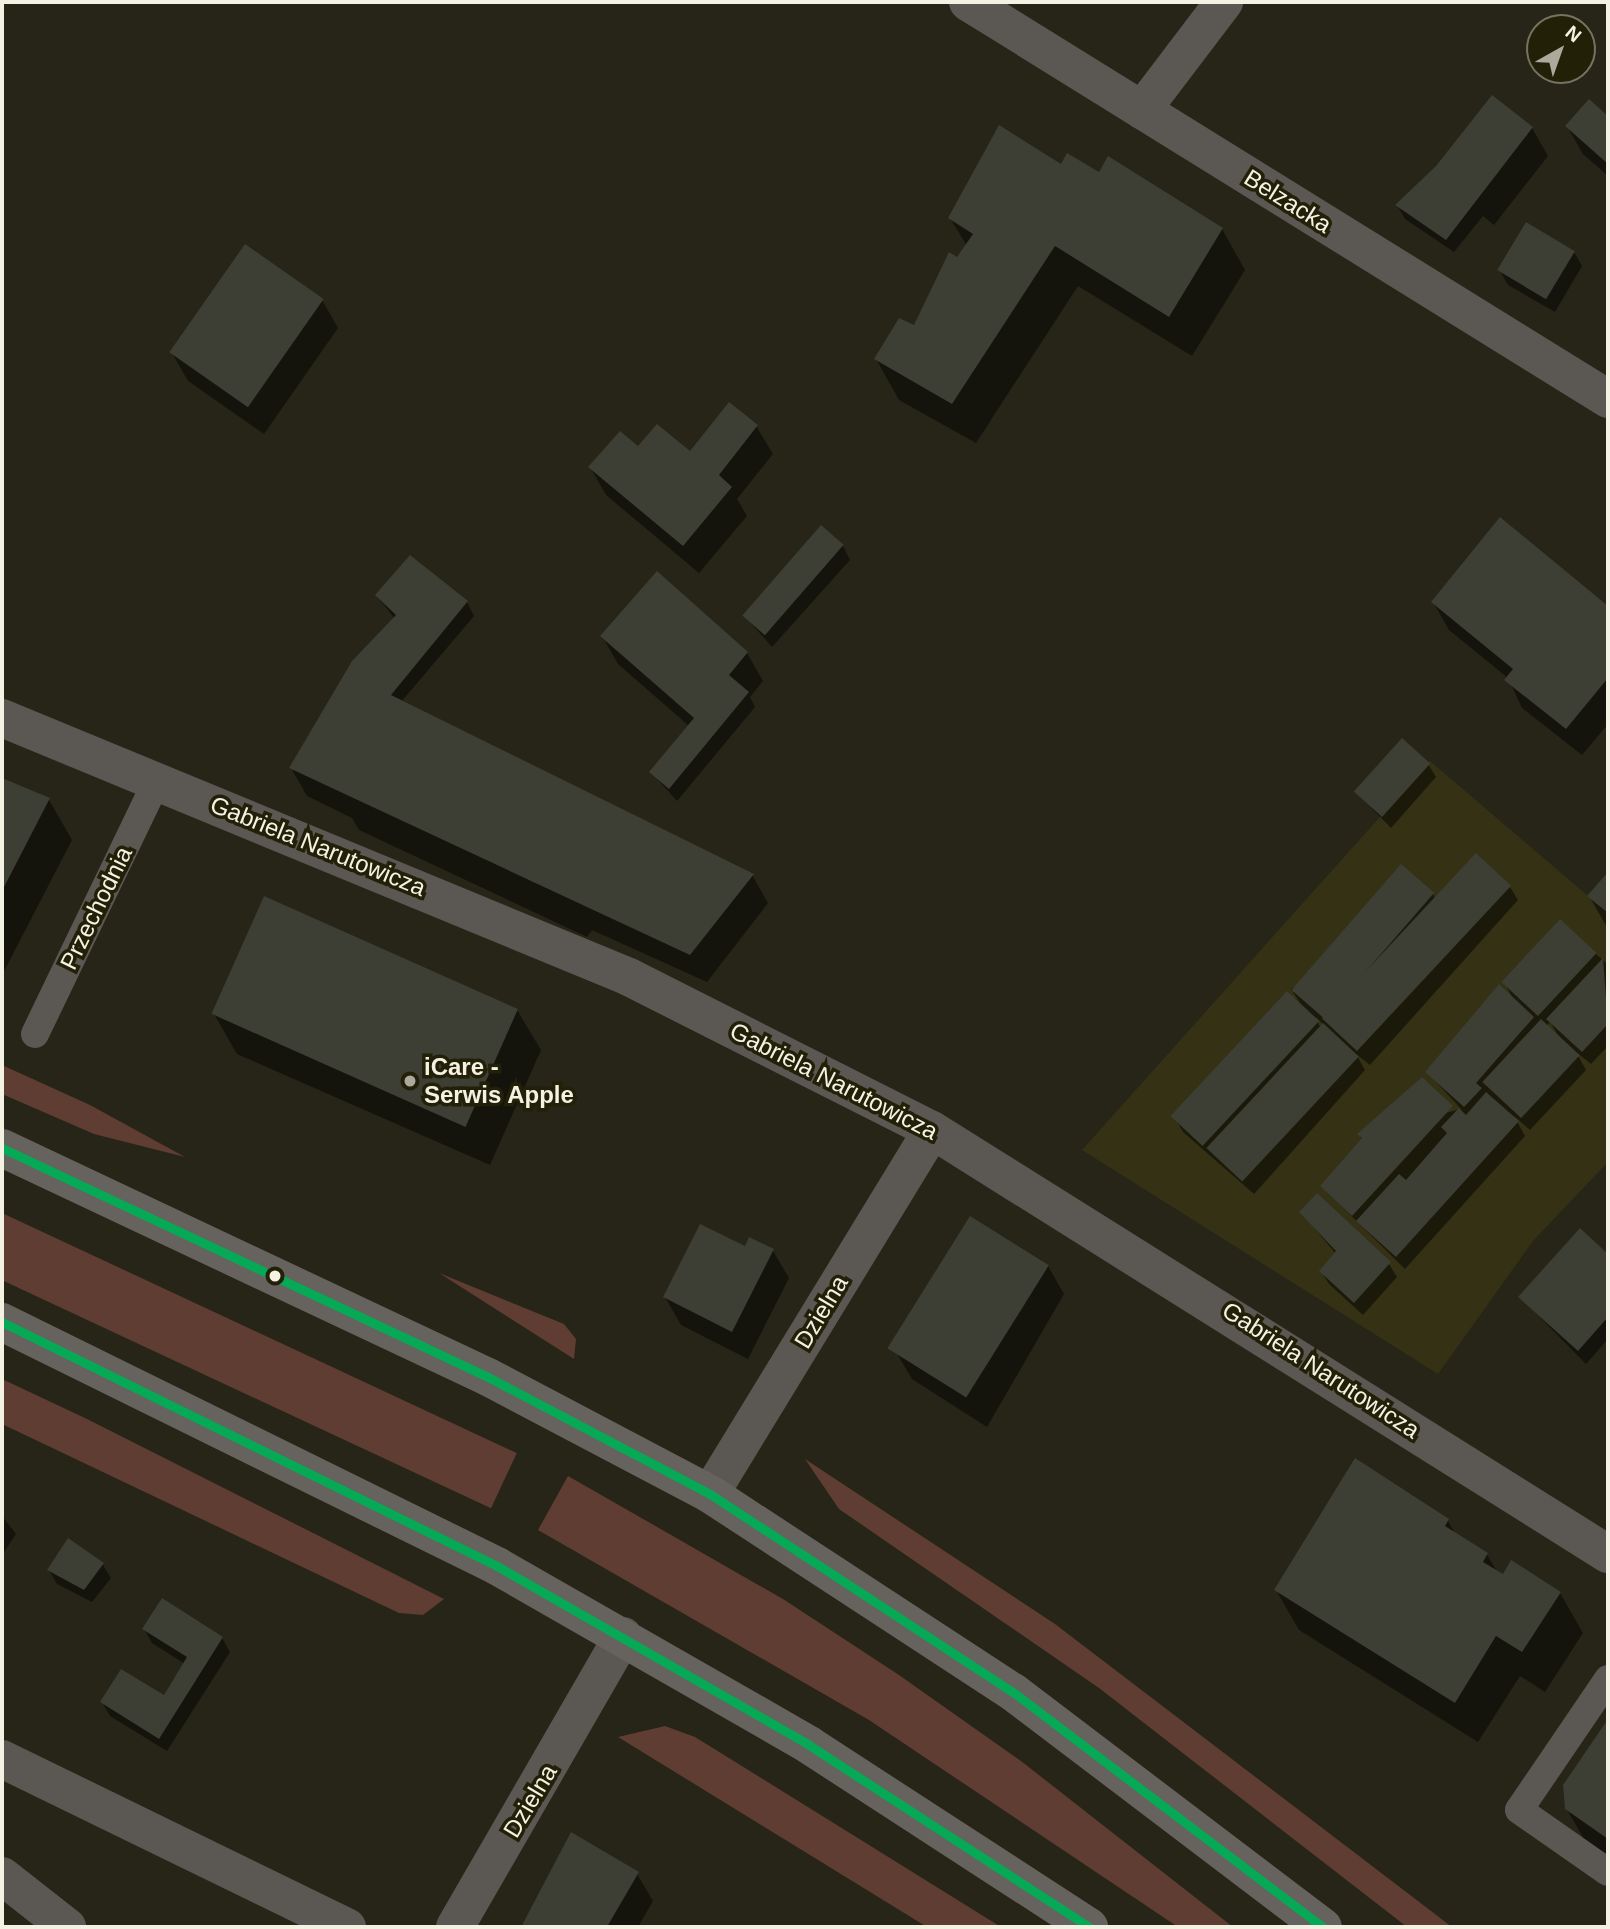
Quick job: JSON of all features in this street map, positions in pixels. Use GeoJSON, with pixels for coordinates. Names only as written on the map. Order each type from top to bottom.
{"type":"FeatureCollection","features":[{"type":"Feature","properties":{"kind":"main road"},"geometry":{"type":"LineString","coordinates":[[2,1148],[463,1365],[710,1494],[1013,1692],[1323,1927]]}},
{"type":"Feature","properties":{"kind":"main road"},"geometry":{"type":"LineString","coordinates":[[2,1322],[498,1566],[809,1745],[1089,1927]]}},
{"type":"Feature","properties":{"kind":"street","name":"Belzacka"},"geometry":{"type":"LineString","coordinates":[[968,2],[1608,399]]}},
{"type":"Feature","properties":{"kind":"street"},"geometry":{"type":"LineString","coordinates":[[1142,110],[1205,7]]}},
{"type":"Feature","properties":{"kind":"street","name":"Gabriela Narutowicza"},"geometry":{"type":"LineString","coordinates":[[2,719],[629,977],[932,1130],[1608,1554]]}},
{"type":"Feature","properties":{"kind":"street","name":"Dzielna"},"geometry":{"type":"LineString","coordinates":[[710,1494],[932,1130]]}},
{"type":"Feature","properties":{"kind":"street","name":"Dzielna"},"geometry":{"type":"LineString","coordinates":[[455,1927],[623,1636]]}},
{"type":"Feature","properties":{"kind":"street"},"geometry":{"type":"LineString","coordinates":[[2,1759],[285,1915],[347,1927]]}},
{"type":"Feature","properties":{"kind":"street"},"geometry":{"type":"LineString","coordinates":[[2,1876],[67,1927]]}},
{"type":"Feature","properties":{"kind":"lane","name":"Przechodnia"},"geometry":{"type":"LineString","coordinates":[[36,1034],[157,781]]}},
{"type":"Feature","properties":{"kind":"lane"},"geometry":{"type":"LineString","coordinates":[[1608,1679],[1519,1810],[1608,1872]]}},
{"type":"Feature","properties":{"kind":"shaded area"},"geometry":{"type":"Polygon","coordinates":[[[1430,761],[1608,913],[1608,1162],[1533,1241],[1438,1374],[1082,1150],[1430,761]]]}},
{"type":"Feature","properties":{"kind":"shaded area"},"geometry":{"type":"Polygon","coordinates":[[[2,1065],[90,1105],[185,1157],[94,1134],[2,1094],[2,1065]]]}},
{"type":"Feature","properties":{"kind":"shaded area"},"geometry":{"type":"Polygon","coordinates":[[[2,1213],[517,1453],[491,1508],[2,1280],[2,1213]]]}},
{"type":"Feature","properties":{"kind":"shaded area"},"geometry":{"type":"Polygon","coordinates":[[[439,1273],[564,1324],[576,1339],[574,1359],[439,1273]]]}},
{"type":"Feature","properties":{"kind":"shaded area"},"geometry":{"type":"Polygon","coordinates":[[[2,1379],[444,1599],[423,1615],[399,1613],[2,1424],[2,1379]]]}},
{"type":"Feature","properties":{"kind":"shaded area"},"geometry":{"type":"Polygon","coordinates":[[[805,1459],[1055,1624],[1452,1927],[1407,1927],[1099,1688],[839,1509],[805,1459]]]}},
{"type":"Feature","properties":{"kind":"shaded area"},"geometry":{"type":"Polygon","coordinates":[[[568,1476],[783,1599],[899,1675],[1021,1761],[1233,1927],[1178,1927],[869,1720],[538,1530],[568,1476]]]}},
{"type":"Feature","properties":{"kind":"shaded area"},"geometry":{"type":"Polygon","coordinates":[[[665,1726],[695,1737],[1001,1927],[927,1927],[618,1737],[665,1726]]]}},
{"type":"Feature","properties":{"kind":"building"},"geometry":{"type":"Polygon","coordinates":[[[1492,95],[1533,127],[1446,240],[1395,205],[1436,166],[1492,95]]]}},
{"type":"Feature","properties":{"kind":"building"},"geometry":{"type":"Polygon","coordinates":[[[1589,99],[1608,116],[1608,164],[1565,126],[1589,99]]]}},
{"type":"Feature","properties":{"kind":"building"},"geometry":{"type":"Polygon","coordinates":[[[999,125],[1061,164],[1067,153],[1099,172],[1108,156],[1223,228],[1169,317],[1055,246],[952,404],[874,359],[899,318],[914,325],[949,252],[957,257],[973,234],[948,218],[999,125]]]}},
{"type":"Feature","properties":{"kind":"building"},"geometry":{"type":"Polygon","coordinates":[[[1526,222],[1575,251],[1546,299],[1497,270],[1526,222]]]}},
{"type":"Feature","properties":{"kind":"building"},"geometry":{"type":"Polygon","coordinates":[[[245,244],[324,299],[248,407],[169,352],[245,244]]]}},
{"type":"Feature","properties":{"kind":"building"},"geometry":{"type":"Polygon","coordinates":[[[729,402],[758,425],[719,475],[732,487],[683,546],[588,467],[620,431],[638,446],[657,424],[690,451],[729,402]]]}},
{"type":"Feature","properties":{"kind":"building"},"geometry":{"type":"Polygon","coordinates":[[[1500,517],[1608,606],[1608,678],[1566,729],[1504,680],[1513,669],[1431,602],[1500,517]]]}},
{"type":"Feature","properties":{"kind":"building"},"geometry":{"type":"Polygon","coordinates":[[[821,525],[844,545],[765,635],[742,616],[821,525]]]}},
{"type":"Feature","properties":{"kind":"building"},"geometry":{"type":"Polygon","coordinates":[[[410,555],[468,601],[391,695],[754,874],[690,955],[289,768],[352,661],[396,615],[375,595],[410,555]]]}},
{"type":"Feature","properties":{"kind":"building"},"geometry":{"type":"Polygon","coordinates":[[[657,571],[748,652],[729,675],[749,692],[669,789],[649,772],[694,718],[600,636],[657,571]]]}},
{"type":"Feature","properties":{"kind":"building"},"geometry":{"type":"Polygon","coordinates":[[[1402,738],[1430,763],[1382,817],[1354,792],[1402,738]]]}},
{"type":"Feature","properties":{"kind":"building"},"geometry":{"type":"Polygon","coordinates":[[[2,778],[50,798],[2,891],[2,778]]]}},
{"type":"Feature","properties":{"kind":"building"},"geometry":{"type":"Polygon","coordinates":[[[1476,853],[1511,886],[1357,1051],[1322,1018],[1476,853]]]}},
{"type":"Feature","properties":{"kind":"building"},"geometry":{"type":"Polygon","coordinates":[[[1401,864],[1434,893],[1325,1019],[1291,990],[1401,864]]]}},
{"type":"Feature","properties":{"kind":"building"},"geometry":{"type":"Polygon","coordinates":[[[1608,872],[1608,913],[1587,896],[1608,872]]]}},
{"type":"Feature","properties":{"kind":"building"},"geometry":{"type":"Polygon","coordinates":[[[264,896],[518,1009],[465,1127],[212,1014],[264,896]]]}},
{"type":"Feature","properties":{"kind":"building"},"geometry":{"type":"Polygon","coordinates":[[[1560,919],[1597,953],[1538,1016],[1501,982],[1560,919]]]}},
{"type":"Feature","properties":{"kind":"building"},"geometry":{"type":"Polygon","coordinates":[[[1603,958],[1608,1024],[1582,1052],[1546,1019],[1603,958]]]}},
{"type":"Feature","properties":{"kind":"building"},"geometry":{"type":"Polygon","coordinates":[[[1499,984],[1534,1017],[1476,1083],[1482,1088],[1464,1107],[1425,1072],[1499,984]]]}},
{"type":"Feature","properties":{"kind":"building"},"geometry":{"type":"Polygon","coordinates":[[[1287,991],[1319,1021],[1203,1146],[1170,1116],[1287,991]]]}},
{"type":"Feature","properties":{"kind":"building"},"geometry":{"type":"Polygon","coordinates":[[[1541,1019],[1580,1055],[1521,1118],[1482,1082],[1541,1019]]]}},
{"type":"Feature","properties":{"kind":"building"},"geometry":{"type":"Polygon","coordinates":[[[1323,1023],[1359,1056],[1242,1181],[1206,1148],[1323,1023]]]}},
{"type":"Feature","properties":{"kind":"building"},"geometry":{"type":"Polygon","coordinates":[[[1422,1077],[1453,1106],[1352,1216],[1320,1186],[1362,1138],[1357,1134],[1422,1077]]]}},
{"type":"Feature","properties":{"kind":"building"},"geometry":{"type":"Polygon","coordinates":[[[1486,1092],[1519,1121],[1396,1257],[1356,1221],[1399,1174],[1406,1180],[1447,1133],[1441,1127],[1459,1108],[1466,1115],[1486,1092]]]}},
{"type":"Feature","properties":{"kind":"building"},"geometry":{"type":"Polygon","coordinates":[[[1317,1193],[1391,1262],[1354,1303],[1319,1271],[1336,1251],[1299,1212],[1317,1193]]]}},
{"type":"Feature","properties":{"kind":"building"},"geometry":{"type":"Polygon","coordinates":[[[970,1216],[1049,1265],[966,1398],[887,1348],[970,1216]]]}},
{"type":"Feature","properties":{"kind":"building"},"geometry":{"type":"Polygon","coordinates":[[[700,1224],[745,1246],[749,1237],[774,1249],[732,1332],[663,1297],[700,1224]]]}},
{"type":"Feature","properties":{"kind":"building"},"geometry":{"type":"Polygon","coordinates":[[[1580,1228],[1608,1254],[1608,1317],[1578,1351],[1518,1297],[1580,1228]]]}},
{"type":"Feature","properties":{"kind":"building"},"geometry":{"type":"Polygon","coordinates":[[[1355,1458],[1449,1519],[1445,1526],[1488,1553],[1483,1562],[1503,1574],[1511,1560],[1561,1592],[1522,1652],[1496,1636],[1455,1703],[1274,1590],[1355,1458]]]}},
{"type":"Feature","properties":{"kind":"building"},"geometry":{"type":"Polygon","coordinates":[[[68,1538],[104,1563],[84,1590],[47,1570],[68,1538]]]}},
{"type":"Feature","properties":{"kind":"building"},"geometry":{"type":"Polygon","coordinates":[[[162,1598],[223,1637],[159,1739],[100,1702],[121,1669],[164,1695],[187,1657],[142,1629],[162,1598]]]}},
{"type":"Feature","properties":{"kind":"building"},"geometry":{"type":"Polygon","coordinates":[[[1608,1719],[1608,1839],[1565,1809],[1563,1785],[1608,1719]]]}},
{"type":"Feature","properties":{"kind":"building"},"geometry":{"type":"Polygon","coordinates":[[[571,1832],[639,1872],[607,1927],[521,1927],[571,1832]]]}},
{"type":"Feature","properties":{"kind":"transit line"},"geometry":{"type":"LineString","coordinates":[[2,1148],[488,1377],[710,1494],[1013,1692],[1323,1927]]}},
{"type":"Feature","properties":{"kind":"transit line"},"geometry":{"type":"LineString","coordinates":[[2,1322],[497,1566],[809,1745],[1089,1927]]}},
{"type":"Feature","properties":{"kind":"place","name":"iCare - Serwis Apple"},"geometry":{"type":"Point","coordinates":[410,1081]}}]}
